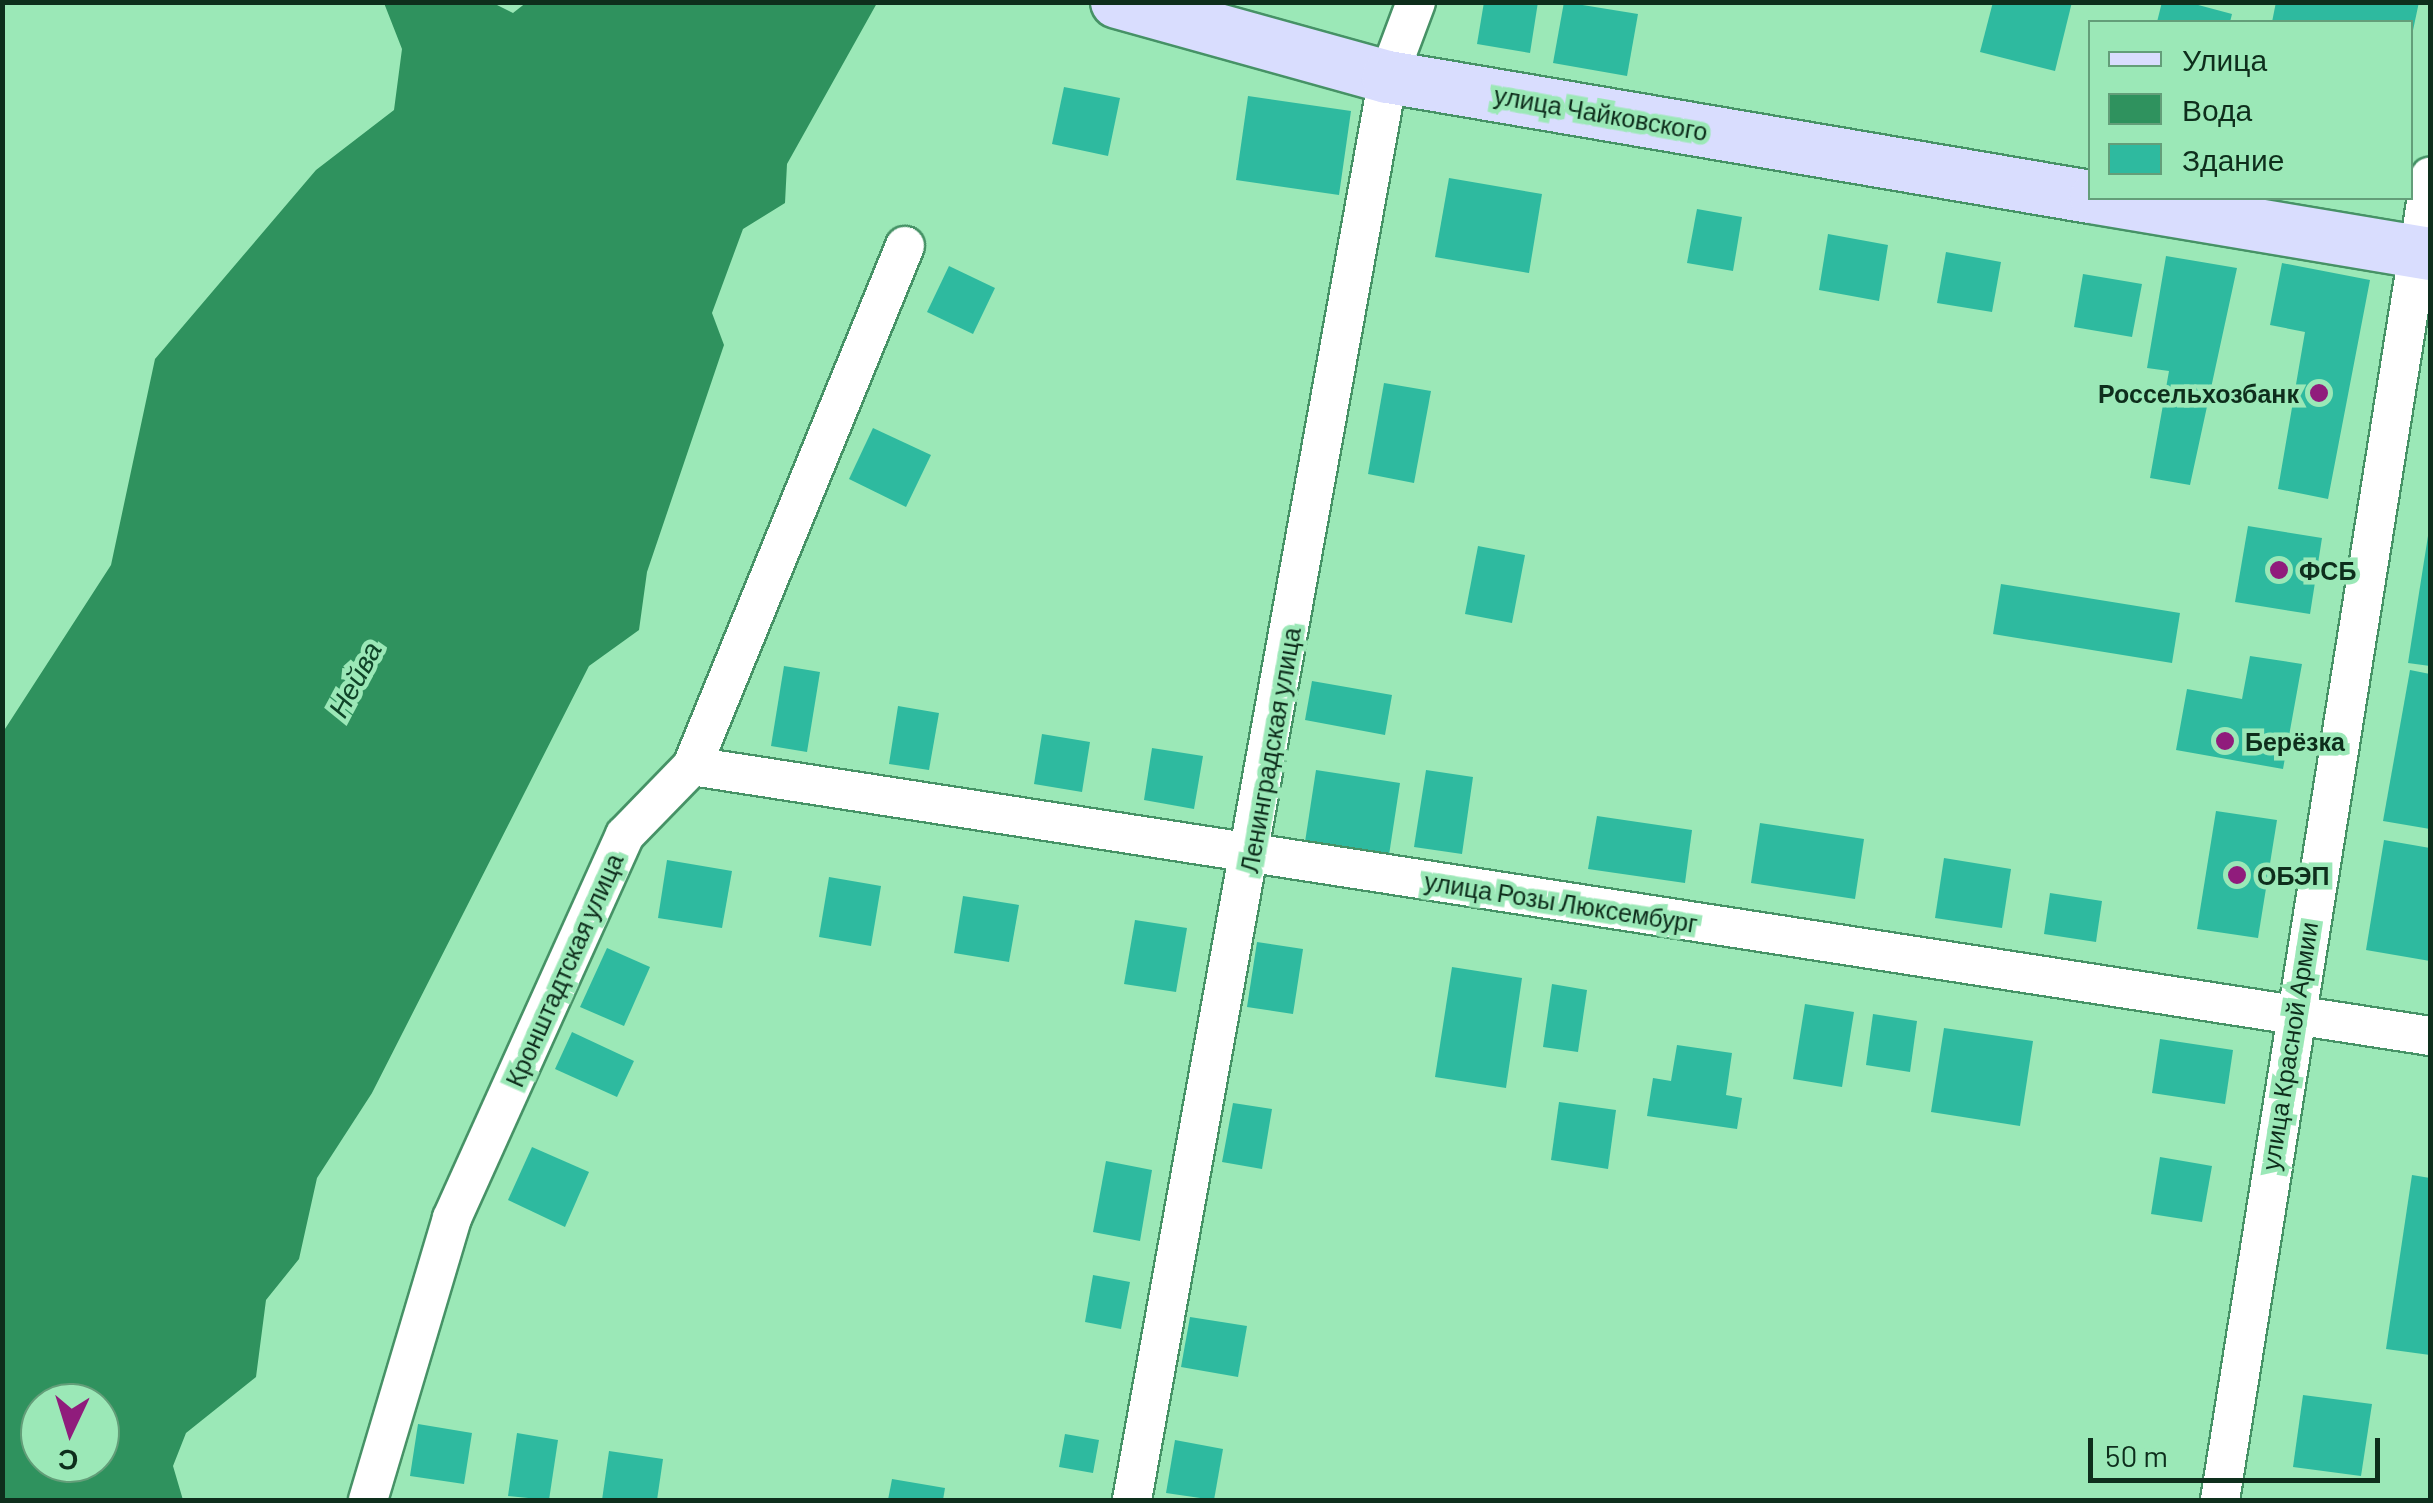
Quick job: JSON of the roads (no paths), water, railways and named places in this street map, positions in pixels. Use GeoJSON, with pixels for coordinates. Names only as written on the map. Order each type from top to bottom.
{"type":"FeatureCollection","features":[{"type":"Feature","properties":{"kind":"main road","name":"улица Чайковского"},"geometry":{"type":"LineString","coordinates":[[1117,2],[1388,77],[2088,196]]}},
{"type":"Feature","properties":{"kind":"main road","name":"улица Чайковского"},"geometry":{"type":"LineString","coordinates":[[2110,200],[2425,254]]}},
{"type":"Feature","properties":{"kind":"street","name":"Ленинградская улица"},"geometry":{"type":"LineString","coordinates":[[1132,1500],[1252,855],[1388,77],[1416,2]]}},
{"type":"Feature","properties":{"kind":"street","name":"улица Красной Армии"},"geometry":{"type":"LineString","coordinates":[[2220,1500],[2294,1012],[2425,254],[2430,177]]}},
{"type":"Feature","properties":{"kind":"street","name":"Кронштадтская улица"},"geometry":{"type":"LineString","coordinates":[[368,1500],[452,1218],[625,835],[692,766],[904,246]]}},
{"type":"Feature","properties":{"kind":"street","name":"улица Розы Люксембург"},"geometry":{"type":"LineString","coordinates":[[692,766],[2430,1036]]}},
{"type":"Feature","properties":{"kind":"water","name":"Нейва"},"geometry":{"type":"Polygon","coordinates":[[[527,2],[877,3],[787,164],[785,203],[743,229],[712,313],[724,345],[647,572],[639,630],[589,666],[372,1093],[317,1178],[299,1259],[266,1300],[256,1377],[186,1433],[173,1466],[183,1500],[3,1500],[3,732],[111,565],[155,359],[316,170],[394,110],[402,49],[384,3],[493,3],[513,13],[527,2]]]}},
{"type":"Feature","properties":{"kind":"place","name":"Россельхозбанк"},"geometry":{"type":"Point","coordinates":[2319,393]}},
{"type":"Feature","properties":{"kind":"place","name":"ФСБ"},"geometry":{"type":"Point","coordinates":[2279,570]}},
{"type":"Feature","properties":{"kind":"place","name":"Берёзка"},"geometry":{"type":"Point","coordinates":[2225,741]}},
{"type":"Feature","properties":{"kind":"place","name":"ОБЭП"},"geometry":{"type":"Point","coordinates":[2237,875]}}]}
